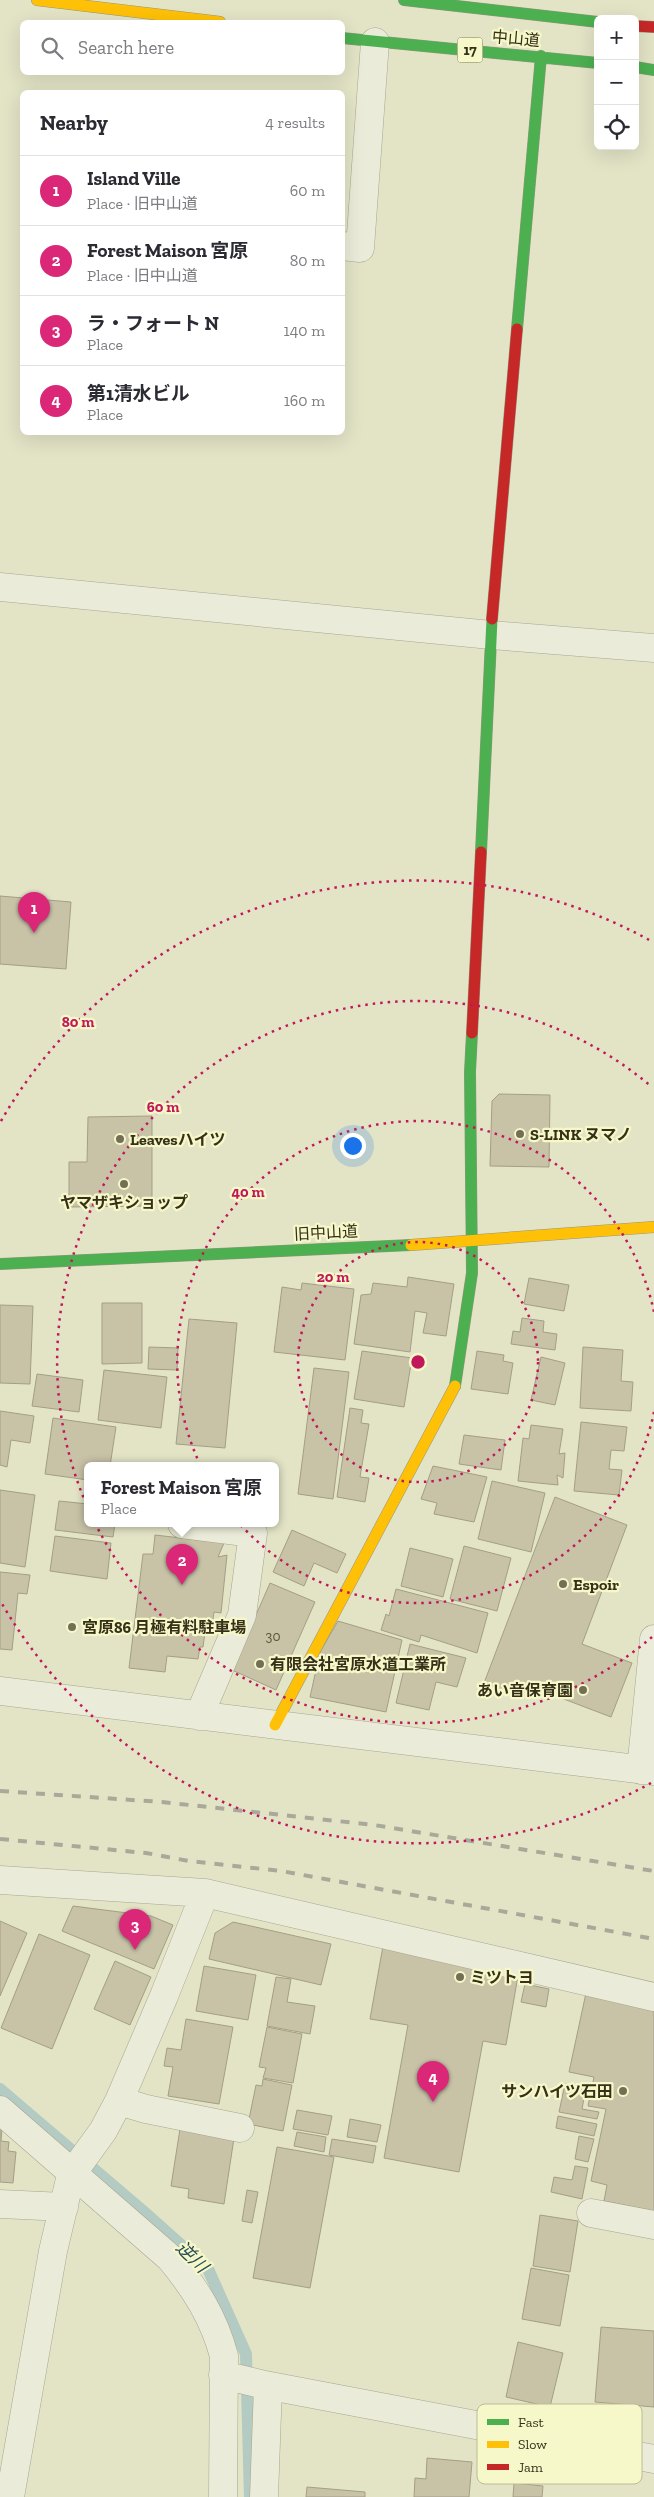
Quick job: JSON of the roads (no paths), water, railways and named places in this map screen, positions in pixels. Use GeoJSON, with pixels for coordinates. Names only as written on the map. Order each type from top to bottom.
{"type":"FeatureCollection","features":[{"type":"Feature","properties":{"kind":"main road"},"geometry":{"type":"LineString","coordinates":[[37,0],[203,20]]}},
{"type":"Feature","properties":{"kind":"main road","name":"中山道"},"geometry":{"type":"LineString","coordinates":[[404,0],[545,8],[594,21]]}},
{"type":"Feature","properties":{"kind":"main road"},"geometry":{"type":"LineString","coordinates":[[639,26],[654,27]]}},
{"type":"Feature","properties":{"kind":"main road","name":"中山道"},"geometry":{"type":"LineString","coordinates":[[345,38],[594,63]]}},
{"type":"Feature","properties":{"kind":"main road"},"geometry":{"type":"LineString","coordinates":[[275,1725],[455,1386],[472,1273],[470,1072],[491,635],[541,56]]}},
{"type":"Feature","properties":{"kind":"main road"},"geometry":{"type":"LineString","coordinates":[[639,68],[654,70]]}},
{"type":"Feature","properties":{"kind":"main road","name":"旧中山道"},"geometry":{"type":"LineString","coordinates":[[0,1264],[473,1242],[654,1227]]}},
{"type":"Feature","properties":{"kind":"street"},"geometry":{"type":"LineString","coordinates":[[345,246],[360,248],[375,42]]}},
{"type":"Feature","properties":{"kind":"street"},"geometry":{"type":"LineString","coordinates":[[0,587],[491,635],[654,648]]}},
{"type":"Feature","properties":{"kind":"street"},"geometry":{"type":"LineString","coordinates":[[199,1716],[242,1615],[253,1533],[206,1527]]}},
{"type":"Feature","properties":{"kind":"street"},"geometry":{"type":"LineString","coordinates":[[0,1692],[648,1771],[654,1639]]}},
{"type":"Feature","properties":{"kind":"street"},"geometry":{"type":"LineString","coordinates":[[0,1880],[205,1893],[654,1997]]}},
{"type":"Feature","properties":{"kind":"street"},"geometry":{"type":"LineString","coordinates":[[10,2497],[53,2252],[72,2173],[103,2131],[119,2101],[205,1893]]}},
{"type":"Feature","properties":{"kind":"street"},"geometry":{"type":"LineString","coordinates":[[119,2101],[146,2109],[240,2128]]}},
{"type":"Feature","properties":{"kind":"street"},"geometry":{"type":"LineString","coordinates":[[0,2110],[170,2258],[193,2286],[218,2334],[224,2356],[223,2497]]}},
{"type":"Feature","properties":{"kind":"street"},"geometry":{"type":"LineString","coordinates":[[0,2204],[64,2207]]}},
{"type":"Feature","properties":{"kind":"street"},"geometry":{"type":"LineString","coordinates":[[591,2213],[654,2225]]}},
{"type":"Feature","properties":{"kind":"street"},"geometry":{"type":"LineString","coordinates":[[225,2376],[266,2386],[477,2425]]}},
{"type":"Feature","properties":{"kind":"street"},"geometry":{"type":"LineString","coordinates":[[264,2497],[266,2386]]}},
{"type":"Feature","properties":{"kind":"waterway","name":"逆川"},"geometry":{"type":"LineString","coordinates":[[0,2089],[208,2269],[246,2354],[250,2497]]}},
{"type":"Feature","properties":{"kind":"railway"},"geometry":{"type":"LineString","coordinates":[[0,1791],[162,1802],[374,1825],[654,1871]]}},
{"type":"Feature","properties":{"kind":"railway"},"geometry":{"type":"LineString","coordinates":[[0,1839],[146,1853],[189,1861],[281,1871],[654,1939]]}},
{"type":"Feature","properties":{"kind":"place","name":"Island Ville"},"geometry":{"type":"Point","coordinates":[34,933]}},
{"type":"Feature","properties":{"kind":"place","name":"S-LINK ヌマノ"},"geometry":{"type":"Point","coordinates":[520,1134]}},
{"type":"Feature","properties":{"kind":"place","name":"Leavesハイツ"},"geometry":{"type":"Point","coordinates":[120,1139]}},
{"type":"Feature","properties":{"kind":"place","name":"ヤマザキショップ"},"geometry":{"type":"Point","coordinates":[124,1184]}},
{"type":"Feature","properties":{"kind":"place","name":"Espoir"},"geometry":{"type":"Point","coordinates":[563,1584]}},
{"type":"Feature","properties":{"kind":"place","name":"Forest Maison 宮原"},"geometry":{"type":"Point","coordinates":[182,1585]}},
{"type":"Feature","properties":{"kind":"place","name":"宮原86 月極有料駐車場"},"geometry":{"type":"Point","coordinates":[72,1627]}},
{"type":"Feature","properties":{"kind":"place","name":"有限会社宮原水道工業所"},"geometry":{"type":"Point","coordinates":[260,1664]}},
{"type":"Feature","properties":{"kind":"place","name":"あい音保育園"},"geometry":{"type":"Point","coordinates":[583,1690]}},
{"type":"Feature","properties":{"kind":"place","name":"ラ・フォート N"},"geometry":{"type":"Point","coordinates":[135,1950]}},
{"type":"Feature","properties":{"kind":"place","name":"ミツトヨ"},"geometry":{"type":"Point","coordinates":[460,1977]}},
{"type":"Feature","properties":{"kind":"place","name":"サンハイツ石田"},"geometry":{"type":"Point","coordinates":[623,2091]}},
{"type":"Feature","properties":{"kind":"place","name":"第1清水ビル"},"geometry":{"type":"Point","coordinates":[433,2102]}}]}
